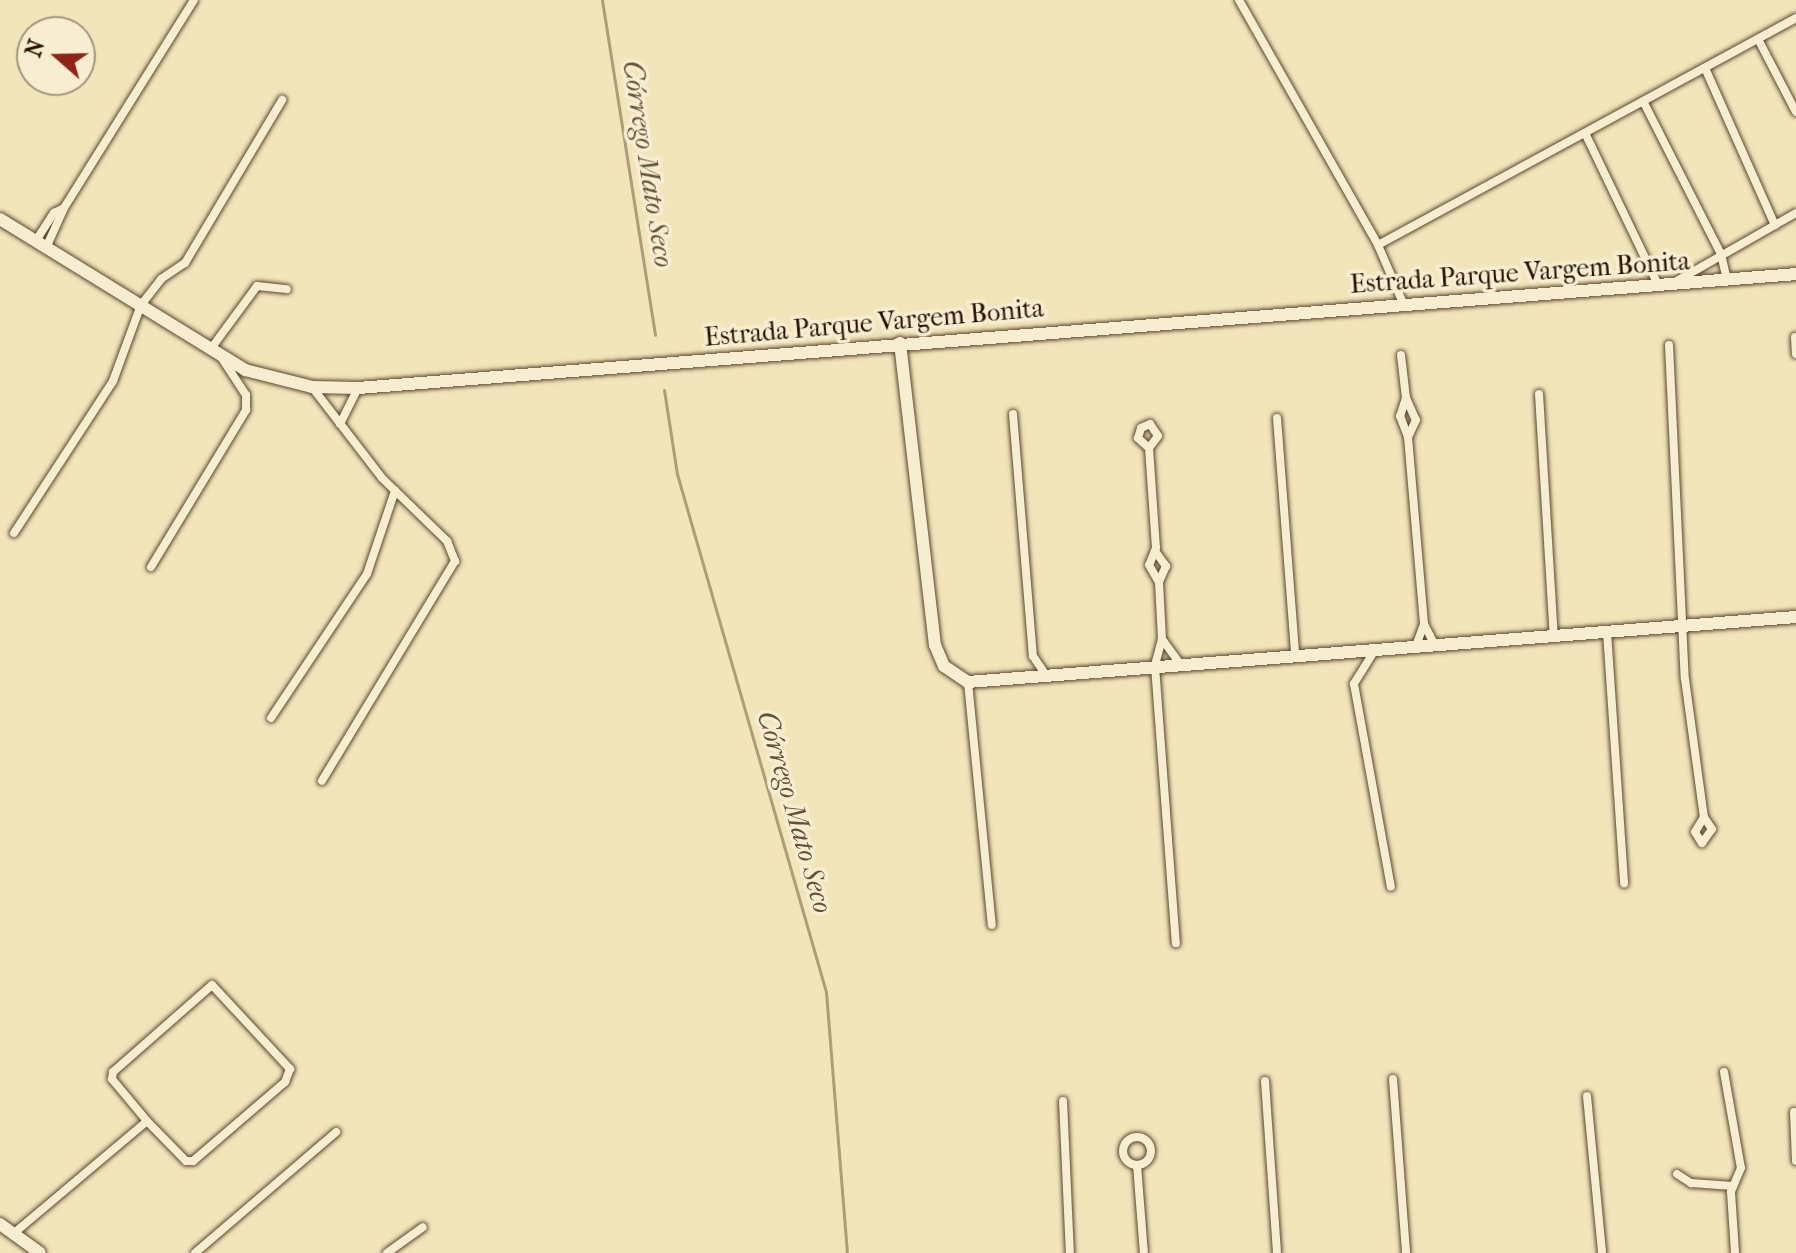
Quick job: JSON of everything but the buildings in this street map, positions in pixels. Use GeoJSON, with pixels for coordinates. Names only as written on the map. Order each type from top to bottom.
{"type":"FeatureCollection","features":[{"type":"Feature","properties":{"kind":"main road","name":"Estrada Parque Vargem Bonita"},"geometry":{"type":"LineString","coordinates":[[0,219],[216,353],[268,379],[312,387],[358,388],[1796,274]]}},
{"type":"Feature","properties":{"kind":"main road"},"geometry":{"type":"LineString","coordinates":[[900,343],[935,645],[944,666],[968,682],[1796,617]]}},
{"type":"Feature","properties":{"kind":"main road"},"geometry":{"type":"LineString","coordinates":[[0,1224],[40,1253]]}},
{"type":"Feature","properties":{"kind":"street"},"geometry":{"type":"LineString","coordinates":[[41,245],[194,0]]}},
{"type":"Feature","properties":{"kind":"street"},"geometry":{"type":"LineString","coordinates":[[1239,0],[1378,245],[1403,303]]}},
{"type":"Feature","properties":{"kind":"street"},"geometry":{"type":"LineString","coordinates":[[1378,245],[1796,18]]}},
{"type":"Feature","properties":{"kind":"street"},"geometry":{"type":"LineString","coordinates":[[1758,39],[1796,112]]}},
{"type":"Feature","properties":{"kind":"street"},"geometry":{"type":"LineString","coordinates":[[1705,68],[1775,225]]}},
{"type":"Feature","properties":{"kind":"street"},"geometry":{"type":"LineString","coordinates":[[14,533],[113,381],[141,305],[161,279],[185,263],[282,100]]}},
{"type":"Feature","properties":{"kind":"street"},"geometry":{"type":"LineString","coordinates":[[1643,101],[1721,254],[1727,280]]}},
{"type":"Feature","properties":{"kind":"street"},"geometry":{"type":"LineString","coordinates":[[1585,133],[1665,285],[1796,213]]}},
{"type":"Feature","properties":{"kind":"street"},"geometry":{"type":"LineString","coordinates":[[151,567],[246,410],[246,395],[216,353],[257,286],[287,289]]}},
{"type":"Feature","properties":{"kind":"street"},"geometry":{"type":"LineString","coordinates":[[1795,337],[1796,354]]}},
{"type":"Feature","properties":{"kind":"street"},"geometry":{"type":"LineString","coordinates":[[1669,345],[1685,592],[1681,626],[1704,817]]}},
{"type":"Feature","properties":{"kind":"street"},"geometry":{"type":"LineString","coordinates":[[1401,355],[1406,398],[1416,420],[1408,437]]}},
{"type":"Feature","properties":{"kind":"street"},"geometry":{"type":"LineString","coordinates":[[312,387],[395,491],[447,541],[455,566],[322,781]]}},
{"type":"Feature","properties":{"kind":"street"},"geometry":{"type":"LineString","coordinates":[[340,424],[358,388]]}},
{"type":"Feature","properties":{"kind":"street"},"geometry":{"type":"LineString","coordinates":[[1539,394],[1554,636]]}},
{"type":"Feature","properties":{"kind":"street"},"geometry":{"type":"LineString","coordinates":[[1406,398],[1400,416],[1408,437],[1424,624],[1434,644]]}},
{"type":"Feature","properties":{"kind":"street"},"geometry":{"type":"LineString","coordinates":[[1013,414],[1033,656],[1024,676]]}},
{"type":"Feature","properties":{"kind":"street"},"geometry":{"type":"LineString","coordinates":[[1277,418],[1295,654]]}},
{"type":"Feature","properties":{"kind":"street"},"geometry":{"type":"LineString","coordinates":[[1149,448],[1155,551],[1150,570],[1159,582]]}},
{"type":"Feature","properties":{"kind":"street"},"geometry":{"type":"LineString","coordinates":[[271,718],[367,574],[395,491]]}},
{"type":"Feature","properties":{"kind":"street"},"geometry":{"type":"LineString","coordinates":[[1155,551],[1166,566],[1159,582],[1162,639],[1155,666],[1176,943]]}},
{"type":"Feature","properties":{"kind":"street"},"geometry":{"type":"LineString","coordinates":[[1416,646],[1424,624]]}},
{"type":"Feature","properties":{"kind":"street"},"geometry":{"type":"LineString","coordinates":[[1607,632],[1624,883]]}},
{"type":"Feature","properties":{"kind":"street"},"geometry":{"type":"LineString","coordinates":[[1162,639],[1180,664]]}},
{"type":"Feature","properties":{"kind":"street"},"geometry":{"type":"LineString","coordinates":[[1376,649],[1354,684],[1358,722],[1371,763],[1377,831],[1391,887]]}},
{"type":"Feature","properties":{"kind":"street"},"geometry":{"type":"LineString","coordinates":[[1348,652],[1359,672]]}},
{"type":"Feature","properties":{"kind":"street"},"geometry":{"type":"LineString","coordinates":[[1033,656],[1045,674]]}},
{"type":"Feature","properties":{"kind":"street"},"geometry":{"type":"LineString","coordinates":[[968,682],[992,925]]}},
{"type":"Feature","properties":{"kind":"street"},"geometry":{"type":"LineString","coordinates":[[212,985],[290,1069],[285,1082],[190,1162],[147,1121],[112,1079],[113,1072],[212,985]]}},
{"type":"Feature","properties":{"kind":"street"},"geometry":{"type":"LineString","coordinates":[[1724,1072],[1740,1153],[1740,1173],[1733,1186],[1735,1253]]}},
{"type":"Feature","properties":{"kind":"street"},"geometry":{"type":"LineString","coordinates":[[1393,1079],[1406,1253]]}},
{"type":"Feature","properties":{"kind":"street"},"geometry":{"type":"LineString","coordinates":[[1265,1081],[1277,1253]]}},
{"type":"Feature","properties":{"kind":"street"},"geometry":{"type":"LineString","coordinates":[[1587,1096],[1602,1253]]}},
{"type":"Feature","properties":{"kind":"street"},"geometry":{"type":"LineString","coordinates":[[1063,1101],[1070,1253]]}},
{"type":"Feature","properties":{"kind":"street"},"geometry":{"type":"LineString","coordinates":[[1794,1112],[1796,1161]]}},
{"type":"Feature","properties":{"kind":"street"},"geometry":{"type":"LineString","coordinates":[[13,1234],[147,1121]]}},
{"type":"Feature","properties":{"kind":"street"},"geometry":{"type":"LineString","coordinates":[[195,1253],[336,1132]]}},
{"type":"Feature","properties":{"kind":"street"},"geometry":{"type":"LineString","coordinates":[[1137,1165],[1144,1253]]}},
{"type":"Feature","properties":{"kind":"street"},"geometry":{"type":"LineString","coordinates":[[1677,1174],[1691,1183],[1733,1186]]}},
{"type":"Feature","properties":{"kind":"street"},"geometry":{"type":"LineString","coordinates":[[387,1253],[423,1227]]}},
{"type":"Feature","properties":{"kind":"waterway","name":"Córrego Mato Seco"},"geometry":{"type":"LineString","coordinates":[[602,0],[655,335]]}},
{"type":"Feature","properties":{"kind":"waterway","name":"Córrego Mato Seco"},"geometry":{"type":"LineString","coordinates":[[664,390],[677,474],[826,992],[847,1253]]}}]}
